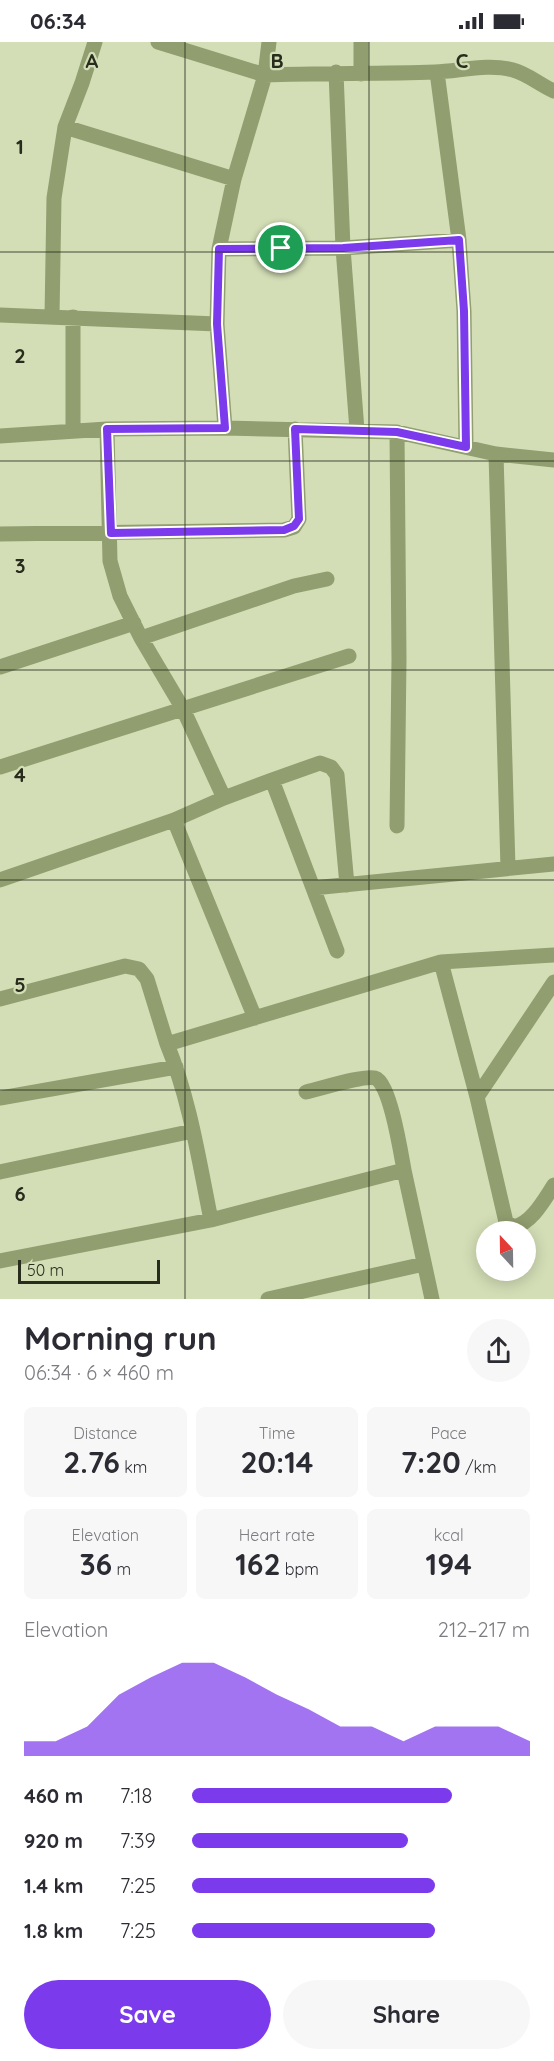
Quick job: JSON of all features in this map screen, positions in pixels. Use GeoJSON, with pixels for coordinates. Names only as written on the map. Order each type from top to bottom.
{"type":"FeatureCollection","features":[{"type":"Feature","properties":{"kind":"street"},"geometry":{"type":"LineString","coordinates":[[52,316],[54,198],[65,127],[95,42]]}},
{"type":"Feature","properties":{"kind":"street"},"geometry":{"type":"LineString","coordinates":[[158,42],[265,75],[437,72],[495,67],[514,70],[554,91]]}},
{"type":"Feature","properties":{"kind":"street"},"geometry":{"type":"LineString","coordinates":[[225,428],[217,324],[219,249],[234,179],[265,75],[269,42]]}},
{"type":"Feature","properties":{"kind":"street"},"geometry":{"type":"LineString","coordinates":[[361,42],[362,74]]}},
{"type":"Feature","properties":{"kind":"street"},"geometry":{"type":"LineString","coordinates":[[336,72],[343,248],[357,430]]}},
{"type":"Feature","properties":{"kind":"street"},"geometry":{"type":"LineString","coordinates":[[437,72],[459,240],[464,311],[466,447]]}},
{"type":"Feature","properties":{"kind":"street"},"geometry":{"type":"LineString","coordinates":[[65,127],[234,179]]}},
{"type":"Feature","properties":{"kind":"street"},"geometry":{"type":"LineString","coordinates":[[219,249],[343,248],[459,240]]}},
{"type":"Feature","properties":{"kind":"street"},"geometry":{"type":"LineString","coordinates":[[0,315],[217,324]]}},
{"type":"Feature","properties":{"kind":"street"},"geometry":{"type":"LineString","coordinates":[[73,317],[73,432]]}},
{"type":"Feature","properties":{"kind":"street"},"geometry":{"type":"LineString","coordinates":[[107,429],[110,561],[120,596],[141,638],[183,710],[224,798]]}},
{"type":"Feature","properties":{"kind":"street"},"geometry":{"type":"LineString","coordinates":[[0,436],[107,429],[357,430],[397,432],[496,454],[554,460]]}},
{"type":"Feature","properties":{"kind":"street"},"geometry":{"type":"LineString","coordinates":[[0,534],[284,530],[294,526],[299,519],[295,429]]}},
{"type":"Feature","properties":{"kind":"street"},"geometry":{"type":"LineString","coordinates":[[397,432],[399,659],[397,826]]}},
{"type":"Feature","properties":{"kind":"street"},"geometry":{"type":"LineString","coordinates":[[496,454],[508,868]]}},
{"type":"Feature","properties":{"kind":"street"},"geometry":{"type":"LineString","coordinates":[[141,638],[273,593],[327,579]]}},
{"type":"Feature","properties":{"kind":"street"},"geometry":{"type":"LineString","coordinates":[[0,667],[134,623]]}},
{"type":"Feature","properties":{"kind":"street"},"geometry":{"type":"LineString","coordinates":[[0,767],[349,656]]}},
{"type":"Feature","properties":{"kind":"street"},"geometry":{"type":"LineString","coordinates":[[0,880],[174,820],[224,798],[320,763],[331,767],[337,775],[347,885]]}},
{"type":"Feature","properties":{"kind":"street"},"geometry":{"type":"LineString","coordinates":[[272,780],[337,951]]}},
{"type":"Feature","properties":{"kind":"street"},"geometry":{"type":"LineString","coordinates":[[174,820],[255,1018]]}},
{"type":"Feature","properties":{"kind":"street"},"geometry":{"type":"LineString","coordinates":[[313,888],[554,864]]}},
{"type":"Feature","properties":{"kind":"street"},"geometry":{"type":"LineString","coordinates":[[167,1044],[441,962],[554,955]]}},
{"type":"Feature","properties":{"kind":"street"},"geometry":{"type":"LineString","coordinates":[[441,962],[477,1098],[506,1222],[514,1227],[521,1226],[541,1206],[554,1185]]}},
{"type":"Feature","properties":{"kind":"street"},"geometry":{"type":"LineString","coordinates":[[0,999],[126,966],[139,969],[147,979],[176,1067],[193,1131],[210,1220]]}},
{"type":"Feature","properties":{"kind":"street"},"geometry":{"type":"LineString","coordinates":[[477,1098],[554,982]]}},
{"type":"Feature","properties":{"kind":"street"},"geometry":{"type":"LineString","coordinates":[[0,1098],[176,1067]]}},
{"type":"Feature","properties":{"kind":"street"},"geometry":{"type":"LineString","coordinates":[[306,1092],[363,1078],[374,1078],[381,1081],[388,1096],[432,1299]]}},
{"type":"Feature","properties":{"kind":"street"},"geometry":{"type":"LineString","coordinates":[[0,1172],[193,1131]]}},
{"type":"Feature","properties":{"kind":"street"},"geometry":{"type":"LineString","coordinates":[[0,1261],[210,1220],[404,1170]]}},
{"type":"Feature","properties":{"kind":"street"},"geometry":{"type":"LineString","coordinates":[[268,1299],[331,1292],[424,1264]]}},
{"type":"Feature","properties":{"kind":"route"},"geometry":{"type":"LineString","coordinates":[[459,240],[464,311],[466,447],[397,432],[295,429],[299,519],[294,526],[284,530],[111,533],[107,429],[225,428],[217,324],[219,249],[281,248],[343,248],[459,240]]}}]}
